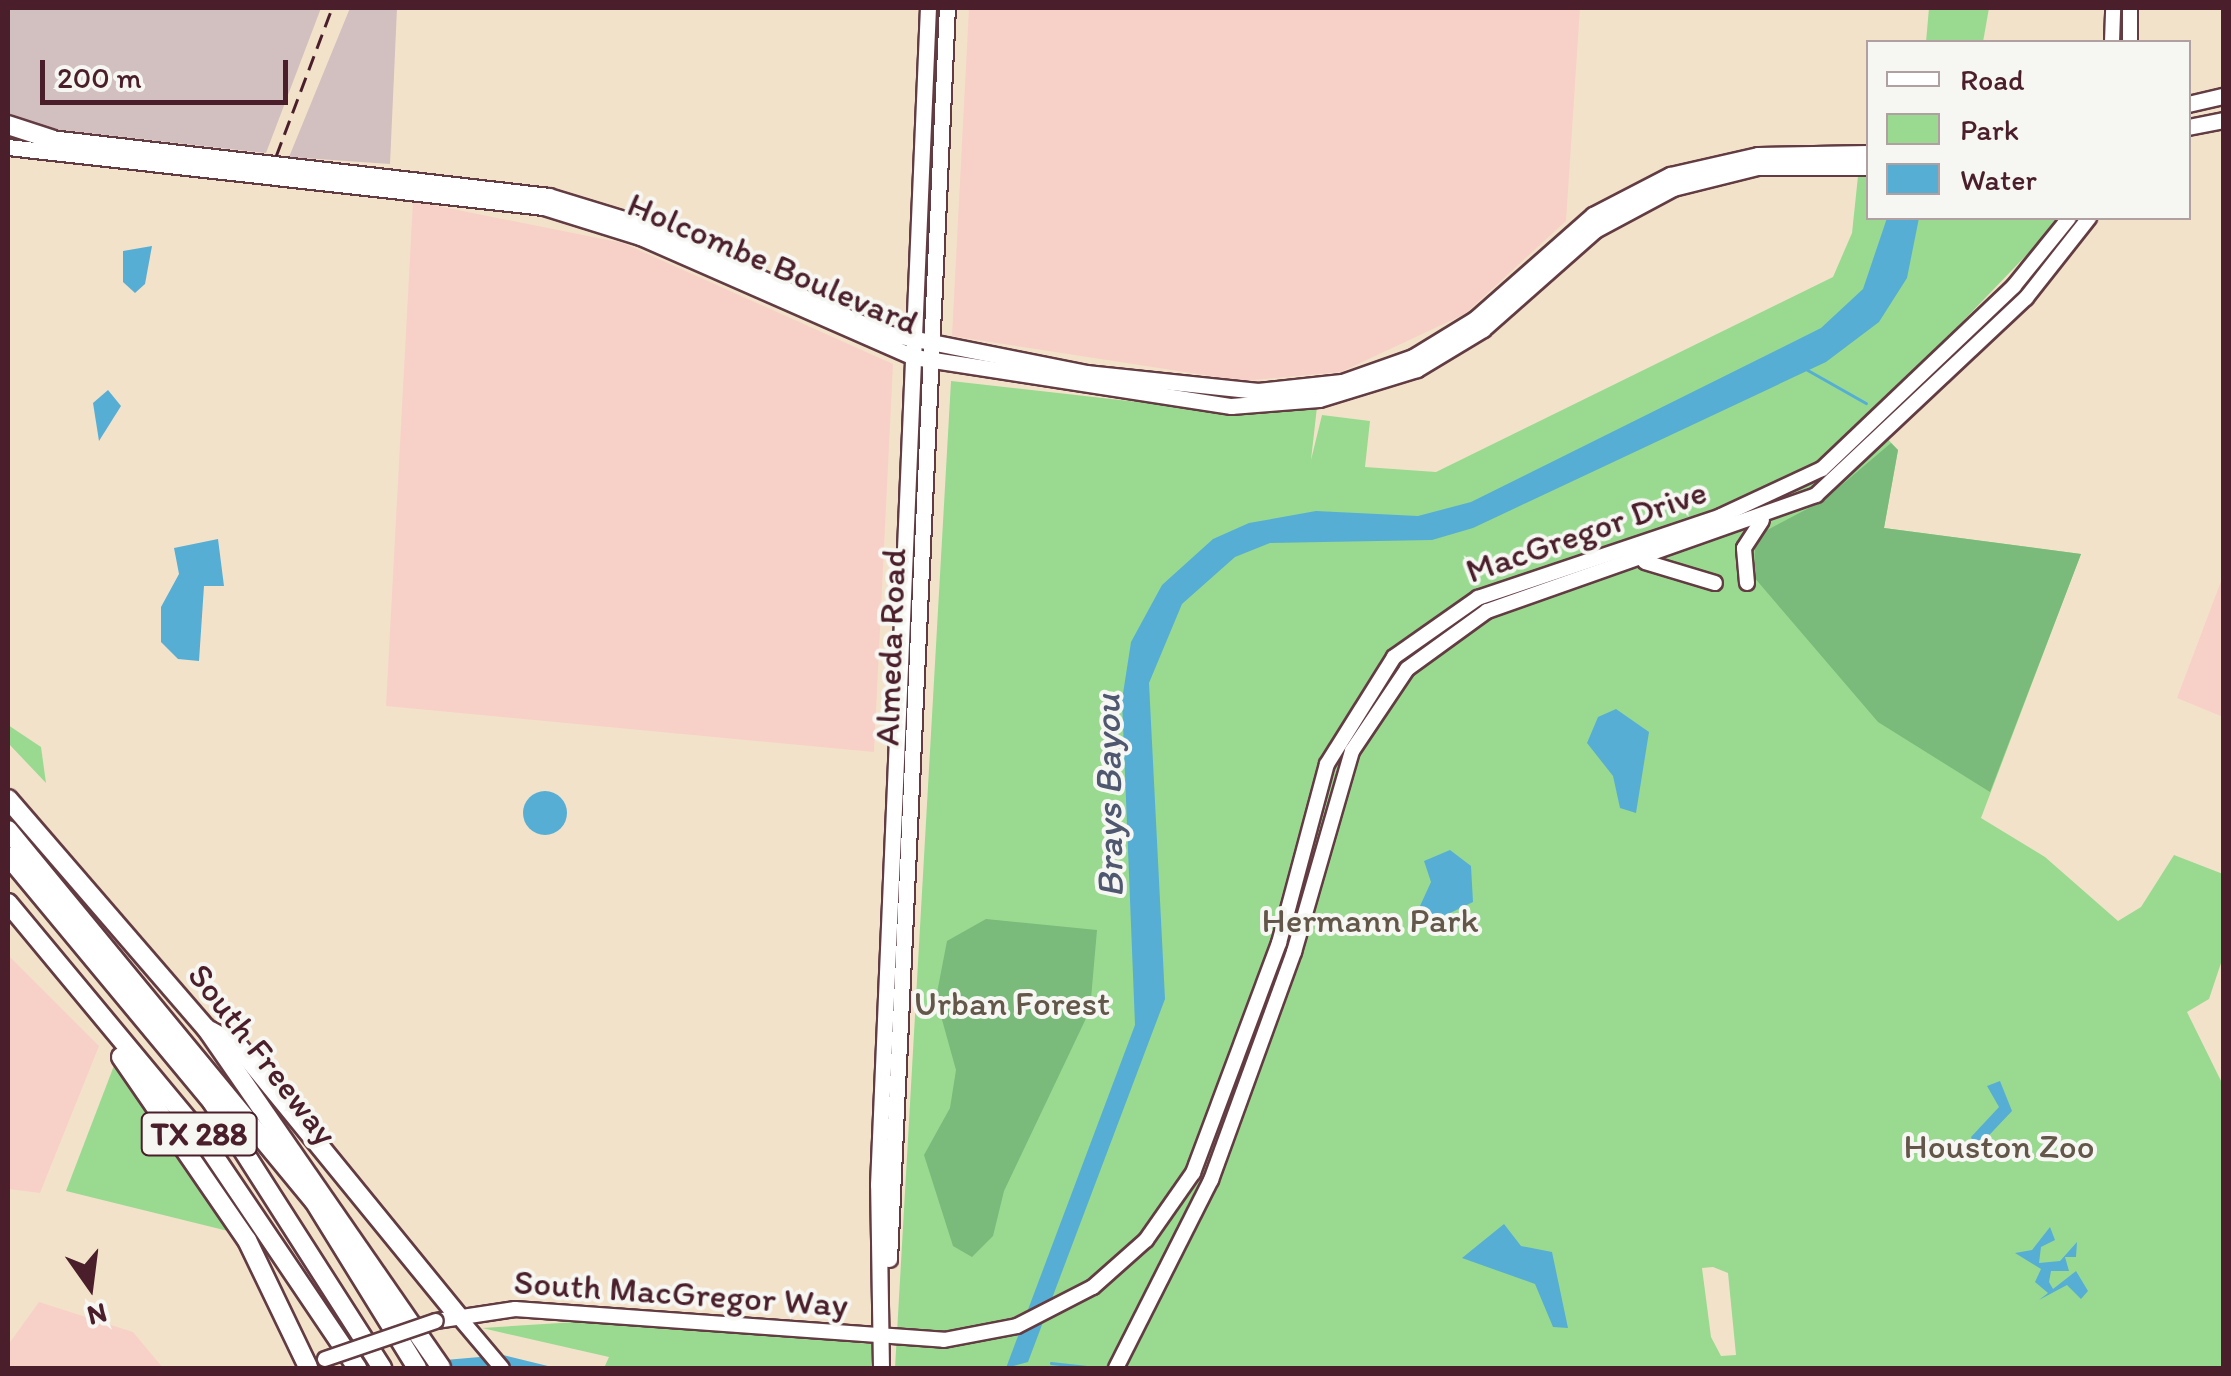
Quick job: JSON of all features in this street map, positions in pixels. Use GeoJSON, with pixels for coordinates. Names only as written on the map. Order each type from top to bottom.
{"type":"FeatureCollection","features":[{"type":"Feature","properties":{"kind":"highway"},"geometry":{"type":"LineString","coordinates":[[8,125],[51,138]]}},
{"type":"Feature","properties":{"kind":"highway","name":"South Freeway"},"geometry":{"type":"LineString","coordinates":[[8,799],[206,1028],[396,1311],[441,1368]]}},
{"type":"Feature","properties":{"kind":"highway"},"geometry":{"type":"LineString","coordinates":[[8,830],[214,1072],[396,1311],[418,1368]]}},
{"type":"Feature","properties":{"kind":"highway"},"geometry":{"type":"LineString","coordinates":[[8,856],[212,1102],[382,1368]]}},
{"type":"Feature","properties":{"kind":"highway","name":"TX 288"},"geometry":{"type":"LineString","coordinates":[[8,903],[198,1132],[338,1335],[356,1368]]}},
{"type":"Feature","properties":{"kind":"highway"},"geometry":{"type":"LineString","coordinates":[[42,947],[247,1240],[312,1366]]}},
{"type":"Feature","properties":{"kind":"highway"},"geometry":{"type":"LineString","coordinates":[[206,1028],[238,1046],[464,1323]]}},
{"type":"Feature","properties":{"kind":"main road","name":"Almeda Road"},"geometry":{"type":"LineString","coordinates":[[884,1288],[906,988],[931,361],[920,347],[928,8]]}},
{"type":"Feature","properties":{"kind":"main road","name":"Almeda Road"},"geometry":{"type":"LineString","coordinates":[[881,1368],[887,987],[901,610],[947,8]]}},
{"type":"Feature","properties":{"kind":"main road"},"geometry":{"type":"LineString","coordinates":[[2112,40],[2113,8]]}},
{"type":"Feature","properties":{"kind":"main road"},"geometry":{"type":"LineString","coordinates":[[2130,8],[2130,40]]}},
{"type":"Feature","properties":{"kind":"main road"},"geometry":{"type":"LineString","coordinates":[[2191,103],[2224,96]]}},
{"type":"Feature","properties":{"kind":"main road"},"geometry":{"type":"LineString","coordinates":[[2191,127],[2224,120]]}},
{"type":"Feature","properties":{"kind":"main road","name":"Holcombe Boulevard"},"geometry":{"type":"LineString","coordinates":[[8,134],[548,196],[644,225],[818,308],[920,347],[1212,388],[1331,390]]}},
{"type":"Feature","properties":{"kind":"main road","name":"Holcombe Boulevard"},"geometry":{"type":"LineString","coordinates":[[8,146],[544,207],[640,236],[920,347]]}},
{"type":"Feature","properties":{"kind":"main road","name":"Holcombe Boulevard"},"geometry":{"type":"LineString","coordinates":[[931,361],[1217,404],[1331,390],[1446,346],[1641,202],[1741,170],[1866,160]]}},
{"type":"Feature","properties":{"kind":"main road","name":"MacGregor Drive"},"geometry":{"type":"LineString","coordinates":[[883,1338],[986,1335],[1093,1287],[1146,1240],[1193,1173],[1270,972],[1338,740],[1394,657],[1452,611],[1781,493],[1878,420],[2034,266],[2068,220]]}},
{"type":"Feature","properties":{"kind":"main road","name":"MacGregor Drive"},"geometry":{"type":"LineString","coordinates":[[1116,1368],[1211,1180],[1294,952],[1352,751],[1407,669],[1464,623],[1764,518],[1832,484],[2049,274],[2088,220]]}},
{"type":"Feature","properties":{"kind":"main road"},"geometry":{"type":"LineString","coordinates":[[1746,583],[1744,548],[1764,518]]}},
{"type":"Feature","properties":{"kind":"main road"},"geometry":{"type":"LineString","coordinates":[[1634,562],[1715,583]]}},
{"type":"Feature","properties":{"kind":"main road"},"geometry":{"type":"LineString","coordinates":[[901,610],[920,612]]}},
{"type":"Feature","properties":{"kind":"main road"},"geometry":{"type":"LineString","coordinates":[[1338,740],[1352,751]]}},
{"type":"Feature","properties":{"kind":"main road"},"geometry":{"type":"LineString","coordinates":[[887,987],[906,988]]}},
{"type":"Feature","properties":{"kind":"main road"},"geometry":{"type":"LineString","coordinates":[[1193,1173],[1211,1180]]}},
{"type":"Feature","properties":{"kind":"main road","name":"South MacGregor Way"},"geometry":{"type":"LineString","coordinates":[[312,1366],[436,1321],[464,1323],[515,1309],[883,1338]]}},
{"type":"Feature","properties":{"kind":"main road"},"geometry":{"type":"LineString","coordinates":[[464,1323],[502,1368]]}},
{"type":"Feature","properties":{"kind":"shaded area"},"geometry":{"type":"Polygon","coordinates":[[[8,8],[321,8],[266,153],[8,124],[8,8]]]}},
{"type":"Feature","properties":{"kind":"shaded area"},"geometry":{"type":"Polygon","coordinates":[[[350,8],[397,8],[390,164],[289,157],[350,8]]]}},
{"type":"Feature","properties":{"kind":"shaded area"},"geometry":{"type":"Polygon","coordinates":[[[969,8],[1580,8],[1566,221],[1465,314],[1341,372],[1243,381],[952,336],[969,8]]]}},
{"type":"Feature","properties":{"kind":"shaded area"},"geometry":{"type":"Polygon","coordinates":[[[413,201],[623,243],[893,364],[874,752],[386,706],[413,201]]]}},
{"type":"Feature","properties":{"kind":"shaded area"},"geometry":{"type":"Polygon","coordinates":[[[2223,576],[2224,717],[2177,698],[2223,576]]]}},
{"type":"Feature","properties":{"kind":"shaded area"},"geometry":{"type":"Polygon","coordinates":[[[8,955],[99,1046],[40,1193],[8,1189],[8,955]]]}},
{"type":"Feature","properties":{"kind":"shaded area"},"geometry":{"type":"Polygon","coordinates":[[[39,1302],[133,1332],[163,1368],[8,1368],[8,1345],[39,1302]]]}},
{"type":"Feature","properties":{"kind":"green space"},"geometry":{"type":"Polygon","coordinates":[[[1929,8],[1989,8],[1983,40],[1926,40],[1929,8]]]}},
{"type":"Feature","properties":{"kind":"green space","name":"Hermann Park"},"geometry":{"type":"Polygon","coordinates":[[[1866,175],[1866,220],[2060,220],[1869,419],[1898,450],[1884,528],[2081,554],[1981,818],[2045,857],[2118,921],[2141,907],[2174,855],[2223,874],[2223,957],[2209,999],[2187,1012],[2223,1085],[2223,1368],[895,1368],[951,381],[1218,411],[1317,407],[1311,460],[1322,415],[1370,421],[1365,467],[1436,472],[1833,277],[1852,233],[1858,176],[1866,175]],[[1713,1267],[1702,1268],[1711,1337],[1721,1356],[1736,1355],[1728,1273],[1713,1267]]]}},
{"type":"Feature","properties":{"kind":"green space"},"geometry":{"type":"Polygon","coordinates":[[[1891,443],[1898,450],[1884,528],[2081,554],[1990,792],[1878,722],[1753,576],[1756,536],[1824,500],[1891,443]]]}},
{"type":"Feature","properties":{"kind":"green space"},"geometry":{"type":"Polygon","coordinates":[[[8,725],[41,747],[46,783],[8,743],[8,725]]]}},
{"type":"Feature","properties":{"kind":"green space","name":"Urban Forest"},"geometry":{"type":"Polygon","coordinates":[[[986,919],[1097,930],[1090,1010],[1004,1191],[993,1236],[972,1257],[953,1246],[924,1155],[950,1108],[956,1070],[936,998],[947,941],[986,919]]]}},
{"type":"Feature","properties":{"kind":"green space"},"geometry":{"type":"Polygon","coordinates":[[[115,1063],[232,1232],[66,1191],[115,1063]]]}},
{"type":"Feature","properties":{"kind":"green space"},"geometry":{"type":"Polygon","coordinates":[[[592,1321],[874,1347],[871,1368],[604,1368],[609,1357],[482,1328],[592,1321]]]}},
{"type":"Feature","properties":{"kind":"water"},"geometry":{"type":"Polygon","coordinates":[[[1886,220],[1919,220],[1907,278],[1879,322],[1826,362],[1473,528],[1432,540],[1270,543],[1235,557],[1182,604],[1149,683],[1165,999],[1028,1362],[1006,1368],[1135,1025],[1122,700],[1131,642],[1162,585],[1213,539],[1249,523],[1316,511],[1418,516],[1471,502],[1821,328],[1863,289],[1886,220]]]}},
{"type":"Feature","properties":{"kind":"water"},"geometry":{"type":"Polygon","coordinates":[[[152,246],[145,284],[135,293],[123,282],[123,251],[152,246]]]}},
{"type":"Feature","properties":{"kind":"water"},"geometry":{"type":"Polygon","coordinates":[[[108,390],[121,406],[99,441],[93,403],[108,390]]]}},
{"type":"Feature","properties":{"kind":"water"},"geometry":{"type":"Polygon","coordinates":[[[218,539],[224,586],[204,586],[199,661],[178,659],[161,642],[161,607],[179,574],[174,548],[218,539]]]}},
{"type":"Feature","properties":{"kind":"water"},"geometry":{"type":"Polygon","coordinates":[[[1616,709],[1649,732],[1636,813],[1620,808],[1613,776],[1587,743],[1598,717],[1616,709]]]}},
{"type":"Feature","properties":{"kind":"water"},"geometry":{"type":"Polygon","coordinates":[[[545,791],[560,798],[567,813],[560,828],[545,835],[530,828],[523,813],[530,798],[545,791]]]}},
{"type":"Feature","properties":{"kind":"water"},"geometry":{"type":"Polygon","coordinates":[[[1450,850],[1471,866],[1473,902],[1423,926],[1414,919],[1431,882],[1424,861],[1450,850]]]}},
{"type":"Feature","properties":{"kind":"water"},"geometry":{"type":"Polygon","coordinates":[[[2000,1081],[2012,1111],[1976,1149],[1971,1137],[1999,1107],[1987,1086],[2000,1081]]]}},
{"type":"Feature","properties":{"kind":"water"},"geometry":{"type":"Polygon","coordinates":[[[1504,1224],[1521,1246],[1552,1252],[1568,1328],[1553,1327],[1535,1284],[1462,1258],[1504,1224]]]}},
{"type":"Feature","properties":{"kind":"water"},"geometry":{"type":"Polygon","coordinates":[[[2050,1227],[2055,1240],[2041,1247],[2039,1263],[2060,1261],[2077,1242],[2076,1257],[2065,1257],[2069,1271],[2051,1271],[2049,1282],[2053,1289],[2076,1271],[2088,1291],[2081,1299],[2067,1285],[2039,1300],[2048,1293],[2035,1282],[2041,1269],[2015,1253],[2032,1250],[2050,1227]]]}},
{"type":"Feature","properties":{"kind":"water"},"geometry":{"type":"Polygon","coordinates":[[[503,1355],[556,1368],[427,1368],[445,1360],[503,1355]]]}},
{"type":"Feature","properties":{"kind":"waterway"},"geometry":{"type":"LineString","coordinates":[[1806,369],[1866,403]]}},
{"type":"Feature","properties":{"kind":"waterway"},"geometry":{"type":"LineString","coordinates":[[1051,1363],[1096,1368]]}},
{"type":"Feature","properties":{"kind":"railway"},"geometry":{"type":"LineString","coordinates":[[276,156],[332,8]]}},
{"type":"Feature","properties":{"kind":"water label","name":"Brays Bayou"},"geometry":{"type":"Point","coordinates":[1109,796]}},
{"type":"Feature","properties":{"kind":"park label","name":"Houston Zoo"},"geometry":{"type":"Point","coordinates":[1999,1146]}}]}
